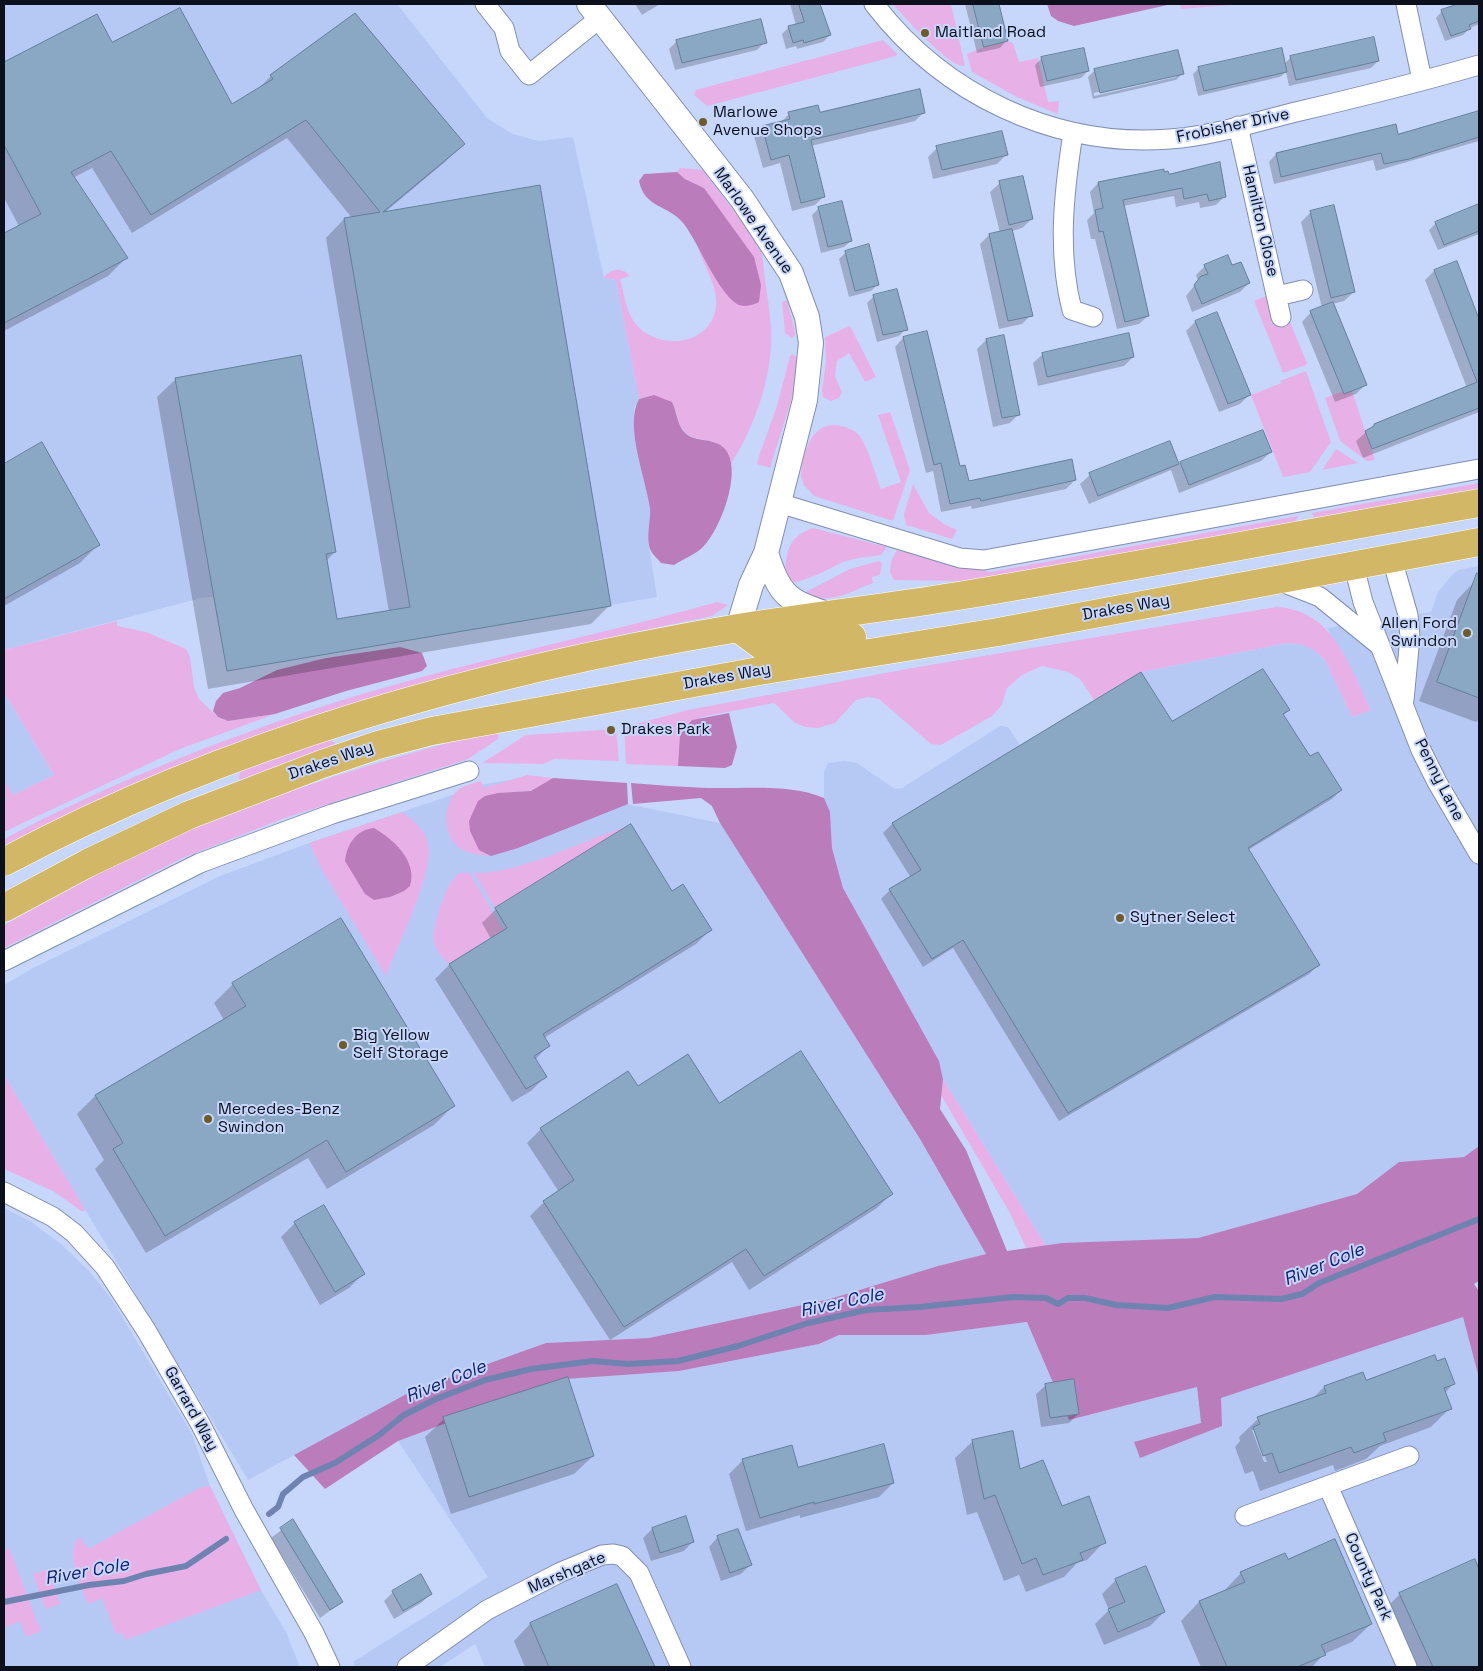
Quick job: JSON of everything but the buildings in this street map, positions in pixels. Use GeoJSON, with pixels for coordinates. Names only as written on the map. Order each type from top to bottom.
{"type":"FeatureCollection","features":[{"type":"Feature","properties":{"kind":"main road"},"geometry":{"type":"LineString","coordinates":[[4,862],[150,791],[334,722],[508,675],[738,628],[964,595],[1370,524],[1479,503]]}},
{"type":"Feature","properties":{"kind":"main road"},"geometry":{"type":"LineString","coordinates":[[1370,524],[1392,559]]}},
{"type":"Feature","properties":{"kind":"main road"},"geometry":{"type":"LineString","coordinates":[[1354,566],[1370,524]]}},
{"type":"Feature","properties":{"kind":"main road","name":"Drakes Way"},"geometry":{"type":"LineString","coordinates":[[4,908],[95,859],[189,815],[267,784],[378,745],[514,714],[945,639],[998,632],[1479,542]]}},
{"type":"Feature","properties":{"kind":"main road"},"geometry":{"type":"LineString","coordinates":[[738,628],[765,648],[881,635],[945,639]]}},
{"type":"Feature","properties":{"kind":"street","name":"Marlowe Avenue"},"geometry":{"type":"LineString","coordinates":[[486,4],[504,28],[510,51],[529,75],[595,11],[742,199],[791,274],[804,303],[811,343],[808,380],[766,553],[751,586],[738,628]]}},
{"type":"Feature","properties":{"kind":"street","name":"Frobisher Drive"},"geometry":{"type":"LineString","coordinates":[[874,4],[908,44],[946,76],[973,93],[1016,115],[1073,133],[1105,138],[1169,139],[1238,126],[1479,65]]}},
{"type":"Feature","properties":{"kind":"street"},"geometry":{"type":"LineString","coordinates":[[1406,4],[1422,80]]}},
{"type":"Feature","properties":{"kind":"street","name":"Hamilton Close"},"geometry":{"type":"LineString","coordinates":[[1238,126],[1282,317]]}},
{"type":"Feature","properties":{"kind":"street"},"geometry":{"type":"LineString","coordinates":[[1073,133],[1063,224],[1065,273],[1072,310],[1093,317]]}},
{"type":"Feature","properties":{"kind":"street"},"geometry":{"type":"LineString","coordinates":[[1277,296],[1303,290]]}},
{"type":"Feature","properties":{"kind":"street"},"geometry":{"type":"LineString","coordinates":[[779,503],[960,558],[984,560],[1479,469]]}},
{"type":"Feature","properties":{"kind":"street"},"geometry":{"type":"LineString","coordinates":[[766,553],[776,580],[785,594],[804,606],[831,615]]}},
{"type":"Feature","properties":{"kind":"street","name":"Penny Lane"},"geometry":{"type":"LineString","coordinates":[[1392,559],[1408,615],[1410,637],[1404,704]]}},
{"type":"Feature","properties":{"kind":"street","name":"Penny Lane"},"geometry":{"type":"LineString","coordinates":[[1354,566],[1360,592],[1421,750],[1437,782],[1479,854]]}},
{"type":"Feature","properties":{"kind":"street","name":"Penny Lane"},"geometry":{"type":"LineString","coordinates":[[1276,580],[1320,597],[1380,646]]}},
{"type":"Feature","properties":{"kind":"street"},"geometry":{"type":"LineString","coordinates":[[4,961],[200,863],[332,814],[469,771]]}},
{"type":"Feature","properties":{"kind":"street","name":"Garrard Way"},"geometry":{"type":"LineString","coordinates":[[4,1192],[53,1217],[74,1233],[105,1267],[146,1330],[201,1425],[244,1510],[314,1633],[330,1667]]}},
{"type":"Feature","properties":{"kind":"street"},"geometry":{"type":"LineString","coordinates":[[1245,1516],[1409,1456]]}},
{"type":"Feature","properties":{"kind":"street","name":"County Park"},"geometry":{"type":"LineString","coordinates":[[1328,1486],[1407,1667]]}},
{"type":"Feature","properties":{"kind":"street","name":"Marshgate"},"geometry":{"type":"LineString","coordinates":[[407,1667],[487,1610],[561,1572],[602,1555],[613,1554],[622,1556],[639,1573],[681,1667]]}},
{"type":"Feature","properties":{"kind":"shaded area"},"geometry":{"type":"Polygon","coordinates":[[[4,4],[397,4],[488,119],[513,134],[539,141],[573,137],[604,278],[616,280],[639,399],[634,408],[634,430],[651,515],[648,540],[657,597],[227,671],[213,597],[201,598],[4,650],[4,4]]]}},
{"type":"Feature","properties":{"kind":"shaded area"},"geometry":{"type":"Polygon","coordinates":[[[893,4],[951,4],[965,66],[958,65],[939,51],[916,30],[893,4]]]}},
{"type":"Feature","properties":{"kind":"shaded area"},"geometry":{"type":"Polygon","coordinates":[[[1047,4],[1172,4],[1074,26],[1058,21],[1051,16],[1047,4]]]}},
{"type":"Feature","properties":{"kind":"shaded area"},"geometry":{"type":"Polygon","coordinates":[[[1180,4],[1244,4],[1181,9],[1180,4]]]}},
{"type":"Feature","properties":{"kind":"shaded area"},"geometry":{"type":"Polygon","coordinates":[[[883,40],[897,54],[896,56],[707,106],[694,95],[696,90],[883,40]]]}},
{"type":"Feature","properties":{"kind":"shaded area"},"geometry":{"type":"Polygon","coordinates":[[[1008,41],[1013,43],[1019,62],[1038,58],[1048,102],[1059,101],[1058,114],[1017,97],[972,72],[967,54],[984,47],[1008,41]]]}},
{"type":"Feature","properties":{"kind":"shaded area"},"geometry":{"type":"Polygon","coordinates":[[[680,168],[703,170],[759,244],[762,253],[771,326],[770,362],[762,398],[748,432],[731,464],[731,460],[715,442],[695,438],[685,433],[678,422],[676,411],[654,395],[639,399],[616,280],[604,278],[610,272],[617,270],[624,271],[630,276],[620,279],[629,313],[635,323],[645,332],[656,338],[669,341],[682,340],[694,337],[705,330],[712,319],[716,298],[713,283],[698,247],[714,204],[704,188],[685,179],[677,172],[680,168]]]}},
{"type":"Feature","properties":{"kind":"shaded area"},"geometry":{"type":"Polygon","coordinates":[[[677,172],[685,179],[704,188],[754,257],[761,285],[759,302],[743,306],[730,298],[715,278],[684,224],[646,197],[639,181],[644,174],[677,172]]]}},
{"type":"Feature","properties":{"kind":"shaded area"},"geometry":{"type":"Polygon","coordinates":[[[1266,296],[1272,324],[1290,322],[1307,363],[1306,365],[1283,373],[1254,301],[1266,296]]]}},
{"type":"Feature","properties":{"kind":"shaded area"},"geometry":{"type":"Polygon","coordinates":[[[787,300],[795,332],[792,338],[785,333],[782,302],[787,300]]]}},
{"type":"Feature","properties":{"kind":"shaded area"},"geometry":{"type":"Polygon","coordinates":[[[850,326],[876,377],[865,382],[849,353],[837,361],[835,376],[842,392],[839,398],[831,401],[823,397],[822,391],[826,362],[825,337],[850,326]]]}},
{"type":"Feature","properties":{"kind":"shaded area"},"geometry":{"type":"Polygon","coordinates":[[[793,354],[797,358],[793,394],[770,468],[757,464],[777,406],[790,356],[793,354]]]}},
{"type":"Feature","properties":{"kind":"shaded area"},"geometry":{"type":"Polygon","coordinates":[[[1306,371],[1331,442],[1310,472],[1283,477],[1251,395],[1306,371]]]}},
{"type":"Feature","properties":{"kind":"shaded area"},"geometry":{"type":"Polygon","coordinates":[[[1343,391],[1352,391],[1375,460],[1367,461],[1340,441],[1325,398],[1343,391]]]}},
{"type":"Feature","properties":{"kind":"shaded area"},"geometry":{"type":"Polygon","coordinates":[[[654,395],[672,402],[680,426],[685,433],[694,438],[715,442],[724,448],[730,457],[732,469],[728,498],[717,527],[700,550],[674,565],[661,563],[649,546],[650,509],[635,437],[635,410],[639,399],[654,395]]]}},
{"type":"Feature","properties":{"kind":"shaded area"},"geometry":{"type":"Polygon","coordinates":[[[890,412],[910,470],[893,521],[814,496],[804,485],[801,477],[803,459],[815,433],[831,425],[846,427],[858,434],[862,439],[881,489],[901,482],[878,415],[890,412]]]}},
{"type":"Feature","properties":{"kind":"shaded area"},"geometry":{"type":"Polygon","coordinates":[[[1336,449],[1358,463],[1322,470],[1336,449]]]}},
{"type":"Feature","properties":{"kind":"shaded area"},"geometry":{"type":"Polygon","coordinates":[[[1479,483],[1479,491],[1315,520],[1312,513],[1479,483]]]}},
{"type":"Feature","properties":{"kind":"shaded area"},"geometry":{"type":"Polygon","coordinates":[[[913,484],[929,513],[944,524],[957,530],[952,539],[906,525],[904,514],[913,484]]]}},
{"type":"Feature","properties":{"kind":"shaded area"},"geometry":{"type":"Polygon","coordinates":[[[1298,516],[1294,525],[966,581],[894,580],[890,573],[891,561],[897,550],[990,572],[1298,516]]]}},
{"type":"Feature","properties":{"kind":"shaded area"},"geometry":{"type":"Polygon","coordinates":[[[813,528],[887,547],[881,555],[849,560],[811,577],[792,583],[785,571],[789,549],[799,535],[813,528]]]}},
{"type":"Feature","properties":{"kind":"shaded area"},"geometry":{"type":"Polygon","coordinates":[[[879,561],[882,563],[880,575],[872,577],[873,583],[829,598],[812,597],[804,593],[850,569],[879,561]]]}},
{"type":"Feature","properties":{"kind":"shaded area"},"geometry":{"type":"Polygon","coordinates":[[[1479,566],[1479,1146],[1464,1157],[1399,1162],[1357,1194],[1198,1238],[1046,1246],[943,1079],[939,1061],[843,888],[832,848],[830,812],[824,798],[824,772],[828,763],[845,761],[857,763],[895,789],[902,788],[1000,726],[1008,727],[1020,745],[1141,672],[1287,643],[1305,644],[1325,660],[1352,717],[1371,710],[1327,628],[1431,612],[1438,592],[1452,575],[1458,570],[1479,566]]]}},
{"type":"Feature","properties":{"kind":"shaded area"},"geometry":{"type":"Polygon","coordinates":[[[717,602],[728,605],[712,616],[611,637],[542,656],[4,849],[4,839],[84,799],[167,763],[293,716],[383,688],[478,662],[717,602]]]}},
{"type":"Feature","properties":{"kind":"shaded area"},"geometry":{"type":"Polygon","coordinates":[[[1276,607],[1296,610],[1312,618],[1326,629],[1347,659],[1371,710],[1352,717],[1325,660],[1308,647],[1287,643],[1141,672],[1094,700],[1080,679],[1068,672],[1042,666],[1022,675],[1007,688],[1002,705],[992,716],[941,745],[931,744],[879,699],[868,697],[856,700],[835,723],[818,728],[805,727],[794,722],[774,703],[701,717],[679,750],[680,762],[678,766],[626,764],[624,727],[688,710],[912,668],[1276,607]]]}},
{"type":"Feature","properties":{"kind":"shaded area"},"geometry":{"type":"Polygon","coordinates":[[[117,621],[117,626],[146,632],[186,649],[190,657],[194,687],[199,699],[218,717],[228,721],[275,714],[180,749],[4,832],[4,802],[7,800],[4,795],[4,781],[13,795],[54,775],[4,693],[4,650],[117,621]]]}},
{"type":"Feature","properties":{"kind":"shaded area"},"geometry":{"type":"Polygon","coordinates":[[[400,647],[422,653],[427,666],[422,671],[346,691],[275,714],[228,721],[218,717],[213,711],[216,701],[223,693],[240,688],[277,670],[326,658],[400,647]]]}},
{"type":"Feature","properties":{"kind":"shaded area"},"geometry":{"type":"Polygon","coordinates":[[[4,693],[54,775],[13,795],[4,802],[4,693]]]}},
{"type":"Feature","properties":{"kind":"shaded area"},"geometry":{"type":"Polygon","coordinates":[[[729,713],[737,747],[732,765],[725,768],[678,766],[680,735],[692,720],[729,713]]]}},
{"type":"Feature","properties":{"kind":"shaded area"},"geometry":{"type":"Polygon","coordinates":[[[616,729],[619,761],[554,759],[543,764],[482,763],[526,735],[616,729]]]}},
{"type":"Feature","properties":{"kind":"shaded area"},"geometry":{"type":"Polygon","coordinates":[[[499,730],[498,739],[468,759],[285,818],[185,857],[4,948],[4,925],[103,870],[164,839],[333,777],[432,747],[499,730]]]}},
{"type":"Feature","properties":{"kind":"shaded area"},"geometry":{"type":"Polygon","coordinates":[[[330,740],[335,743],[335,747],[243,782],[239,780],[240,771],[330,740]]]}},
{"type":"Feature","properties":{"kind":"shaded area"},"geometry":{"type":"Polygon","coordinates":[[[527,775],[553,778],[531,791],[512,792],[479,850],[491,856],[478,855],[457,846],[449,833],[446,817],[450,801],[459,789],[481,781],[484,788],[527,775]]]}},
{"type":"Feature","properties":{"kind":"shaded area"},"geometry":{"type":"Polygon","coordinates":[[[553,778],[627,783],[628,804],[518,848],[491,856],[479,850],[470,831],[469,821],[478,801],[485,796],[498,793],[531,791],[553,778]]]}},
{"type":"Feature","properties":{"kind":"shaded area"},"geometry":{"type":"Polygon","coordinates":[[[509,780],[720,823],[920,1139],[986,1254],[935,1267],[830,1299],[649,1338],[546,1343],[412,1391],[248,1480],[4,1075],[4,985],[31,969],[220,876],[309,843],[485,784],[509,780]]]}},
{"type":"Feature","properties":{"kind":"shaded area"},"geometry":{"type":"Polygon","coordinates":[[[631,783],[679,787],[797,790],[824,798],[830,812],[832,848],[843,888],[939,1061],[943,1079],[940,1109],[966,1150],[1007,1251],[1062,1243],[1198,1238],[1357,1194],[1399,1162],[1464,1157],[1479,1146],[1479,1281],[1474,1284],[1479,1291],[1479,1378],[1463,1317],[1221,1398],[1222,1426],[1140,1458],[1134,1442],[1201,1423],[1197,1387],[1069,1420],[1027,1322],[926,1335],[839,1335],[819,1344],[679,1371],[565,1379],[398,1441],[325,1489],[294,1455],[412,1391],[546,1343],[649,1338],[830,1299],[938,1266],[986,1254],[920,1139],[720,823],[712,806],[701,798],[633,804],[631,783]]]}},
{"type":"Feature","properties":{"kind":"shaded area"},"geometry":{"type":"Polygon","coordinates":[[[402,812],[421,829],[428,844],[429,856],[421,890],[386,976],[322,870],[309,843],[402,812]]]}},
{"type":"Feature","properties":{"kind":"shaded area"},"geometry":{"type":"Polygon","coordinates":[[[626,827],[495,908],[474,873],[492,872],[530,863],[626,827]]]}},
{"type":"Feature","properties":{"kind":"shaded area"},"geometry":{"type":"Polygon","coordinates":[[[374,828],[389,838],[402,852],[407,860],[412,877],[410,886],[404,891],[390,897],[374,900],[365,894],[345,861],[350,844],[357,835],[374,828]]]}},
{"type":"Feature","properties":{"kind":"shaded area"},"geometry":{"type":"Polygon","coordinates":[[[459,873],[470,873],[503,930],[449,964],[436,948],[435,928],[444,896],[459,873]]]}},
{"type":"Feature","properties":{"kind":"shaded area"},"geometry":{"type":"Polygon","coordinates":[[[4,1075],[85,1209],[83,1212],[53,1191],[4,1169],[4,1075]]]}},
{"type":"Feature","properties":{"kind":"shaded area"},"geometry":{"type":"Polygon","coordinates":[[[943,1079],[1046,1246],[1026,1248],[1010,1213],[941,1095],[943,1079]]]}},
{"type":"Feature","properties":{"kind":"shaded area"},"geometry":{"type":"Polygon","coordinates":[[[4,1208],[30,1221],[61,1244],[89,1271],[111,1298],[192,1434],[210,1486],[261,1590],[286,1632],[300,1667],[4,1667],[4,1208]]]}},
{"type":"Feature","properties":{"kind":"shaded area"},"geometry":{"type":"Polygon","coordinates":[[[1463,1316],[1479,1378],[1479,1667],[485,1667],[475,1644],[440,1667],[356,1667],[353,1662],[488,1577],[398,1441],[565,1378],[679,1371],[819,1344],[839,1335],[926,1335],[1027,1322],[1069,1420],[1197,1387],[1201,1423],[1134,1442],[1140,1457],[1222,1426],[1220,1398],[1463,1316]]]}},
{"type":"Feature","properties":{"kind":"shaded area"},"geometry":{"type":"Polygon","coordinates":[[[210,1486],[261,1590],[125,1640],[122,1633],[116,1634],[102,1598],[88,1604],[75,1569],[73,1550],[75,1543],[80,1537],[88,1549],[199,1488],[210,1486]]]}},
{"type":"Feature","properties":{"kind":"shaded area"},"geometry":{"type":"Polygon","coordinates":[[[9,1548],[41,1631],[26,1637],[20,1621],[4,1628],[4,1551],[9,1548]]]}},
{"type":"Feature","properties":{"kind":"shaded area"},"geometry":{"type":"Polygon","coordinates":[[[48,1569],[60,1604],[45,1609],[33,1574],[48,1569]]]}},
{"type":"Feature","properties":{"kind":"waterway","name":"River Cole"},"geometry":{"type":"LineString","coordinates":[[269,1514],[278,1507],[283,1494],[303,1477],[335,1463],[379,1435],[404,1415],[436,1399],[485,1380],[531,1369],[593,1361],[628,1364],[678,1361],[738,1346],[808,1323],[866,1310],[919,1307],[1014,1297],[1046,1298],[1058,1304],[1068,1298],[1085,1298],[1116,1305],[1168,1308],[1215,1297],[1281,1299],[1302,1294],[1319,1283],[1479,1219]]}},
{"type":"Feature","properties":{"kind":"waterway","name":"River Cole"},"geometry":{"type":"LineString","coordinates":[[4,1602],[89,1585],[124,1581],[146,1574],[186,1566],[226,1539]]}},
{"type":"Feature","properties":{"kind":"place","name":"Maitland Road"},"geometry":{"type":"Point","coordinates":[925,33]}},
{"type":"Feature","properties":{"kind":"place","name":"Marlowe Avenue Shops"},"geometry":{"type":"Point","coordinates":[703,122]}},
{"type":"Feature","properties":{"kind":"place","name":"Allen Ford Swindon"},"geometry":{"type":"Point","coordinates":[1467,633]}},
{"type":"Feature","properties":{"kind":"place","name":"Drakes Park"},"geometry":{"type":"Point","coordinates":[611,730]}},
{"type":"Feature","properties":{"kind":"place","name":"Sytner Select"},"geometry":{"type":"Point","coordinates":[1120,918]}},
{"type":"Feature","properties":{"kind":"place","name":"Big Yellow Self Storage"},"geometry":{"type":"Point","coordinates":[343,1045]}},
{"type":"Feature","properties":{"kind":"place","name":"Mercedes-Benz Swindon"},"geometry":{"type":"Point","coordinates":[208,1119]}}]}
